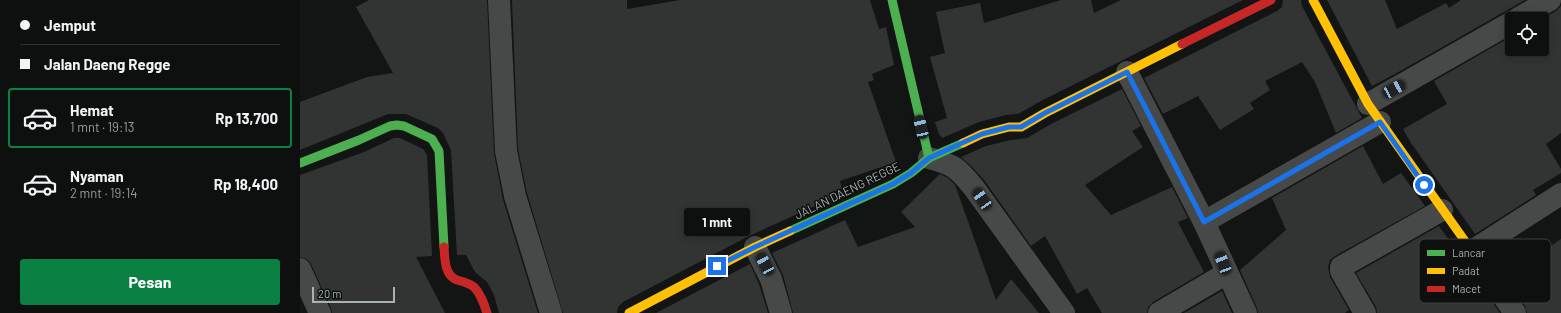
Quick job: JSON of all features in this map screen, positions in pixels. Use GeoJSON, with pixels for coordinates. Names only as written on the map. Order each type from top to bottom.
{"type":"FeatureCollection","features":[{"type":"Feature","properties":{"kind":"street"},"geometry":{"type":"LineString","coordinates":[[499,0],[506,151],[515,196],[551,313]]}},
{"type":"Feature","properties":{"kind":"street"},"geometry":{"type":"LineString","coordinates":[[892,0],[929,158],[949,163],[961,172],[1064,313]]}},
{"type":"Feature","properties":{"kind":"street","name":"JALAN DAENG REGGE"},"geometry":{"type":"LineString","coordinates":[[629,313],[755,247],[893,184],[911,173],[929,158],[982,134],[1009,127],[1021,127],[1045,113],[1271,0]]}},
{"type":"Feature","properties":{"kind":"street"},"geometry":{"type":"LineString","coordinates":[[1313,0],[1368,104],[1463,239]]}},
{"type":"Feature","properties":{"kind":"street"},"geometry":{"type":"LineString","coordinates":[[1529,12],[1550,0]]}},
{"type":"Feature","properties":{"kind":"street"},"geometry":{"type":"LineString","coordinates":[[1368,104],[1505,26]]}},
{"type":"Feature","properties":{"kind":"street"},"geometry":{"type":"LineString","coordinates":[[1127,72],[1204,222],[1246,313]]}},
{"type":"Feature","properties":{"kind":"street"},"geometry":{"type":"LineString","coordinates":[[1204,222],[1380,122]]}},
{"type":"Feature","properties":{"kind":"street"},"geometry":{"type":"LineString","coordinates":[[300,163],[390,126],[404,126],[435,141],[438,151],[445,262],[447,270],[450,276],[455,279],[474,286],[487,313]]}},
{"type":"Feature","properties":{"kind":"street"},"geometry":{"type":"LineString","coordinates":[[1492,239],[1561,194]]}},
{"type":"Feature","properties":{"kind":"street"},"geometry":{"type":"LineString","coordinates":[[1365,313],[1341,271],[1341,267],[1442,210]]}},
{"type":"Feature","properties":{"kind":"street"},"geometry":{"type":"LineString","coordinates":[[755,247],[771,279],[781,313]]}},
{"type":"Feature","properties":{"kind":"street"},"geometry":{"type":"LineString","coordinates":[[300,269],[320,313]]}},
{"type":"Feature","properties":{"kind":"street"},"geometry":{"type":"LineString","coordinates":[[1159,313],[1227,273]]}},
{"type":"Feature","properties":{"kind":"street"},"geometry":{"type":"LineString","coordinates":[[1508,303],[1515,313]]}},
{"type":"Feature","properties":{"kind":"building"},"geometry":{"type":"Polygon","coordinates":[[[369,0],[487,0],[494,153],[503,200],[538,313],[499,313],[494,295],[487,282],[475,272],[466,255],[457,255],[451,150],[443,133],[438,128],[406,114],[388,114],[300,150],[300,102],[367,77],[393,73],[356,7],[369,0]]]}},
{"type":"Feature","properties":{"kind":"building"},"geometry":{"type":"Polygon","coordinates":[[[512,0],[627,0],[627,9],[680,0],[870,0],[879,29],[886,27],[894,65],[872,74],[874,80],[868,82],[896,162],[840,181],[842,188],[832,192],[835,197],[749,236],[623,302],[618,307],[617,313],[563,313],[527,193],[518,149],[512,0]]]}},
{"type":"Feature","properties":{"kind":"building"},"geometry":{"type":"Polygon","coordinates":[[[1061,0],[1091,0],[1094,13],[1121,0],[1243,0],[1039,102],[1018,114],[1006,115],[979,122],[942,138],[935,122],[947,118],[930,57],[945,53],[936,12],[980,3],[984,23],[1061,0]]]}},
{"type":"Feature","properties":{"kind":"building"},"geometry":{"type":"Polygon","coordinates":[[[1283,0],[1301,0],[1302,6],[1362,118],[1336,133],[1315,82],[1302,62],[1265,81],[1270,90],[1250,103],[1254,109],[1220,130],[1198,96],[1163,114],[1144,78],[1277,11],[1282,7],[1283,0]]]}},
{"type":"Feature","properties":{"kind":"building"},"geometry":{"type":"Polygon","coordinates":[[[1327,0],[1385,0],[1397,29],[1446,3],[1449,8],[1461,0],[1525,0],[1372,86],[1327,0]]]}},
{"type":"Feature","properties":{"kind":"building"},"geometry":{"type":"Polygon","coordinates":[[[1561,6],[1561,133],[1546,144],[1561,169],[1561,173],[1533,190],[1536,195],[1475,234],[1411,143],[1403,129],[1447,104],[1434,81],[1505,40],[1505,56],[1549,56],[1549,15],[1561,6]]]}},
{"type":"Feature","properties":{"kind":"building"},"geometry":{"type":"Polygon","coordinates":[[[1122,89],[1141,126],[1132,131],[1143,147],[1085,185],[1111,215],[1172,187],[1188,218],[1178,222],[1204,272],[1153,302],[1148,307],[1147,313],[1102,313],[1087,288],[1077,294],[1045,236],[1031,246],[984,180],[961,157],[986,146],[1027,138],[1051,124],[1122,89]]]}},
{"type":"Feature","properties":{"kind":"building"},"geometry":{"type":"Polygon","coordinates":[[[394,138],[400,138],[423,149],[427,155],[432,256],[416,257],[445,313],[332,313],[311,264],[307,259],[300,257],[300,175],[364,152],[394,138]]]}},
{"type":"Feature","properties":{"kind":"building"},"geometry":{"type":"Polygon","coordinates":[[[1363,146],[1383,184],[1401,173],[1425,206],[1330,260],[1328,267],[1330,277],[1349,310],[1345,313],[1258,313],[1240,270],[1286,230],[1272,198],[1363,146]]]}},
{"type":"Feature","properties":{"kind":"building"},"geometry":{"type":"Polygon","coordinates":[[[940,174],[948,178],[955,185],[996,300],[1011,279],[1039,313],[793,313],[783,275],[772,253],[845,220],[858,247],[915,227],[901,212],[940,174]]]}},
{"type":"Feature","properties":{"kind":"building"},"geometry":{"type":"Polygon","coordinates":[[[1439,226],[1448,239],[1419,239],[1419,303],[1493,303],[1500,313],[1377,313],[1376,307],[1356,273],[1439,226]]]}},
{"type":"Feature","properties":{"kind":"building"},"geometry":{"type":"Polygon","coordinates":[[[1561,239],[1561,313],[1527,313],[1523,303],[1551,303],[1551,246],[1561,239]]]}},
{"type":"Feature","properties":{"kind":"building"},"geometry":{"type":"Polygon","coordinates":[[[750,264],[759,284],[768,313],[656,313],[750,264]]]}},
{"type":"Feature","properties":{"kind":"building"},"geometry":{"type":"Polygon","coordinates":[[[1222,291],[1232,313],[1184,313],[1222,291]]]}},
{"type":"Feature","properties":{"kind":"traffic: fast"},"geometry":{"type":"LineString","coordinates":[[892,0],[929,158]]}},
{"type":"Feature","properties":{"kind":"traffic: fast"},"geometry":{"type":"LineString","coordinates":[[300,163],[390,126],[404,126],[432,139],[439,151],[444,247]]}},
{"type":"Feature","properties":{"kind":"traffic: fast"},"geometry":{"type":"LineString","coordinates":[[790,231],[893,184],[911,173],[929,158],[963,143]]}},
{"type":"Feature","properties":{"kind":"traffic: slow"},"geometry":{"type":"LineString","coordinates":[[1313,0],[1368,104],[1464,239]]}},
{"type":"Feature","properties":{"kind":"traffic: slow"},"geometry":{"type":"LineString","coordinates":[[963,143],[982,134],[1009,127],[1021,127],[1045,113],[1182,44]]}},
{"type":"Feature","properties":{"kind":"traffic: slow"},"geometry":{"type":"LineString","coordinates":[[629,313],[755,247],[790,231]]}},
{"type":"Feature","properties":{"kind":"traffic: jam"},"geometry":{"type":"LineString","coordinates":[[1182,44],[1271,0]]}},
{"type":"Feature","properties":{"kind":"traffic: jam"},"geometry":{"type":"LineString","coordinates":[[444,247],[447,270],[453,278],[474,287],[480,296],[487,313]]}},
{"type":"Feature","properties":{"kind":"route"},"geometry":{"type":"LineString","coordinates":[[717,266],[893,184],[911,173],[929,158],[982,134],[1009,127],[1021,127],[1045,113],[1127,72],[1204,222],[1380,122],[1424,185]]}}]}
